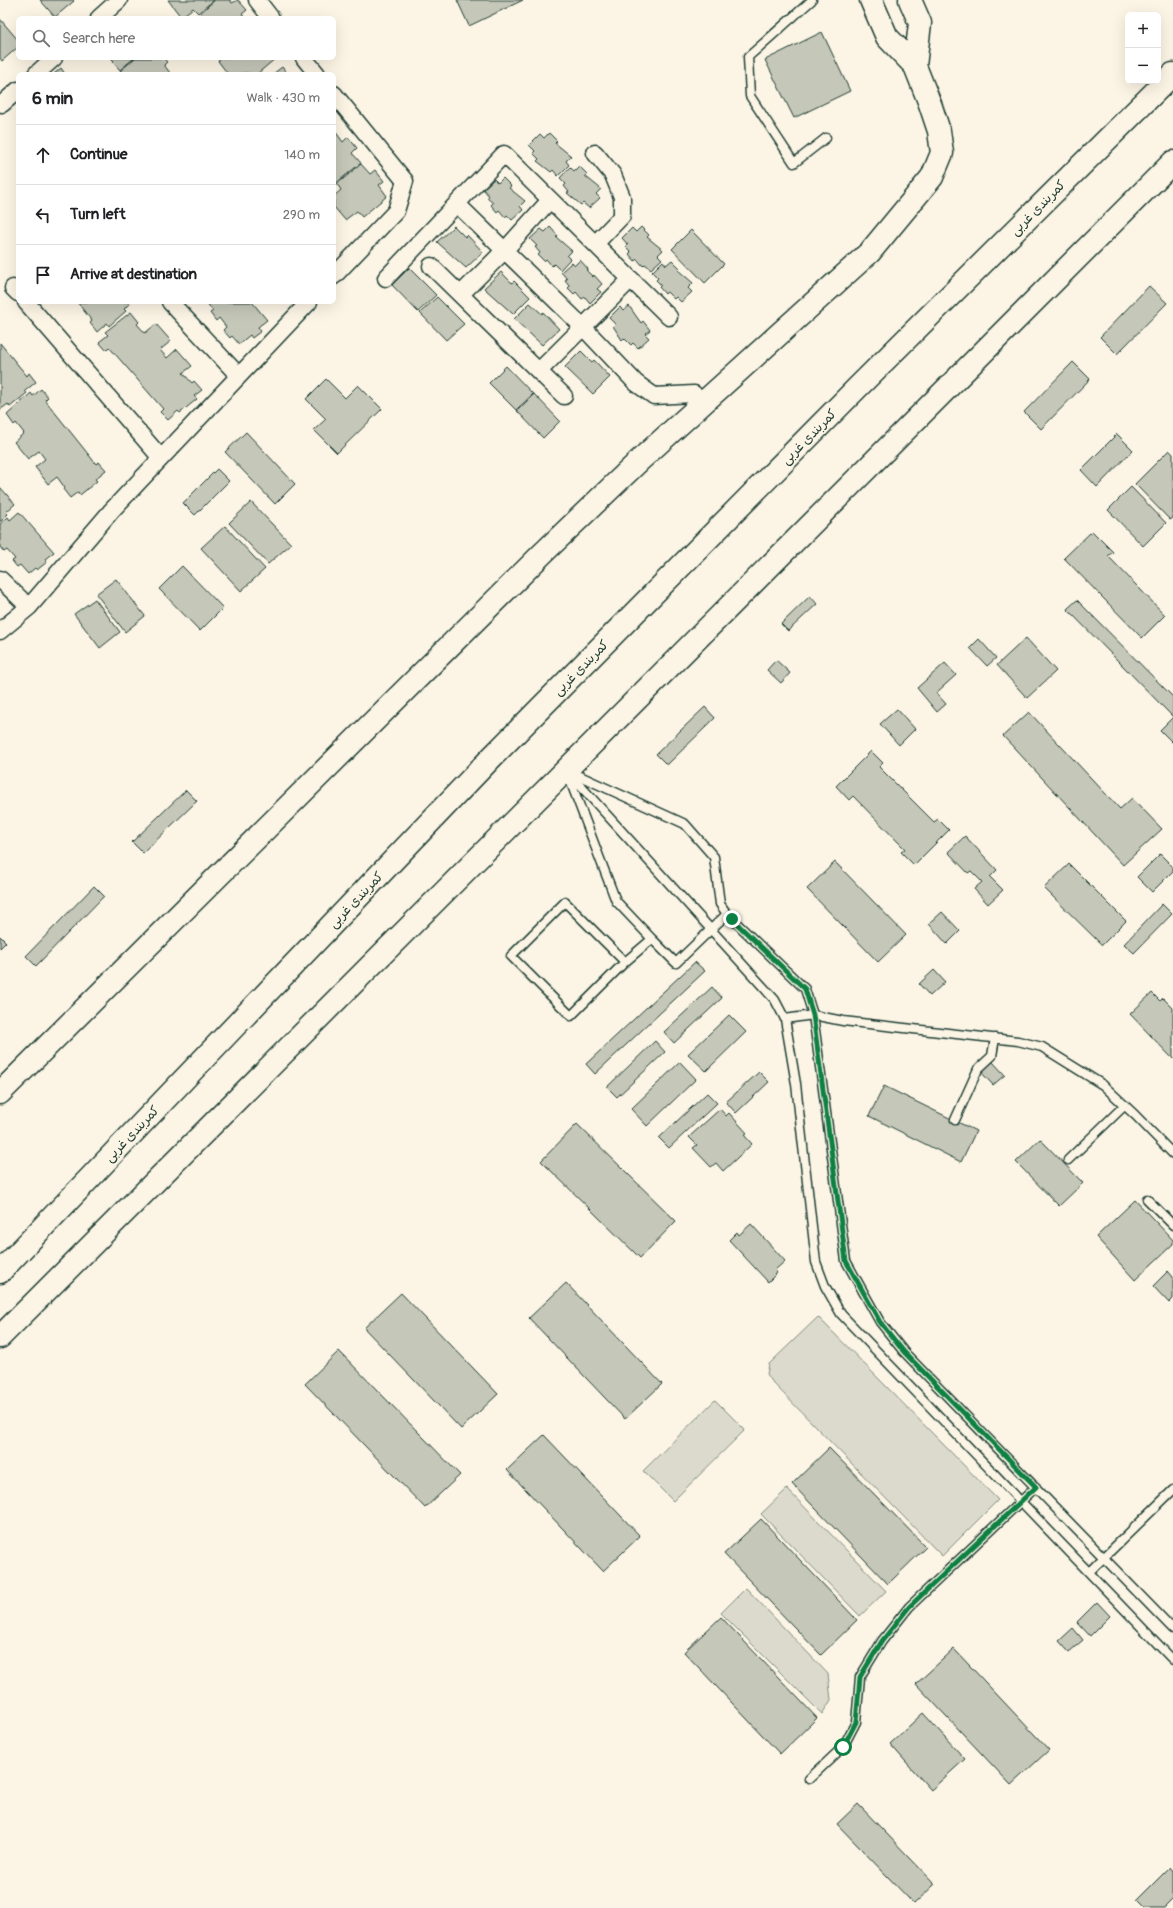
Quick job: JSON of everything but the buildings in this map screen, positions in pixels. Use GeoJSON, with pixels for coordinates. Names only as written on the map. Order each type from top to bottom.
{"type":"FeatureCollection","features":[{"type":"Feature","properties":{"kind":"main road"},"geometry":{"type":"LineString","coordinates":[[0,1093],[542,554],[640,460],[870,252],[932,177],[942,153],[939,132],[930,104],[915,66],[887,37],[871,0]]}},
{"type":"Feature","properties":{"kind":"main road"},"geometry":{"type":"LineString","coordinates":[[910,0],[920,23],[915,66]]}},
{"type":"Feature","properties":{"kind":"main road","name":"کمربندی غربی"},"geometry":{"type":"LineString","coordinates":[[0,1272],[492,758],[858,387],[1173,74]]}},
{"type":"Feature","properties":{"kind":"main road"},"geometry":{"type":"LineString","coordinates":[[0,1337],[1173,162]]}},
{"type":"Feature","properties":{"kind":"main road"},"geometry":{"type":"LineString","coordinates":[[0,1072],[532,544],[694,394],[861,243],[909,204]]}},
{"type":"Feature","properties":{"kind":"street"},"geometry":{"type":"LineString","coordinates":[[101,16],[119,0]]}},
{"type":"Feature","properties":{"kind":"street"},"geometry":{"type":"LineString","coordinates":[[257,0],[269,16]]}},
{"type":"Feature","properties":{"kind":"street"},"geometry":{"type":"LineString","coordinates":[[38,72],[52,60]]}},
{"type":"Feature","properties":{"kind":"street"},"geometry":{"type":"LineString","coordinates":[[306,60],[315,72]]}},
{"type":"Feature","properties":{"kind":"street"},"geometry":{"type":"LineString","coordinates":[[2,104],[16,92]]}},
{"type":"Feature","properties":{"kind":"street"},"geometry":{"type":"LineString","coordinates":[[336,96],[405,181],[396,211],[336,274]]}},
{"type":"Feature","properties":{"kind":"street"},"geometry":{"type":"LineString","coordinates":[[595,153],[613,175],[622,197],[622,216],[595,244]]}},
{"type":"Feature","properties":{"kind":"street"},"geometry":{"type":"LineString","coordinates":[[386,278],[504,154],[669,317]]}},
{"type":"Feature","properties":{"kind":"street"},"geometry":{"type":"LineString","coordinates":[[460,294],[505,250],[550,200]]}},
{"type":"Feature","properties":{"kind":"street"},"geometry":{"type":"LineString","coordinates":[[457,204],[583,327],[636,383],[654,396],[694,394]]}},
{"type":"Feature","properties":{"kind":"street"},"geometry":{"type":"LineString","coordinates":[[431,266],[564,396]]}},
{"type":"Feature","properties":{"kind":"street"},"geometry":{"type":"LineString","coordinates":[[539,371],[631,279]]}},
{"type":"Feature","properties":{"kind":"street"},"geometry":{"type":"LineString","coordinates":[[28,304],[161,458]]}},
{"type":"Feature","properties":{"kind":"street"},"geometry":{"type":"LineString","coordinates":[[172,304],[239,376]]}},
{"type":"Feature","properties":{"kind":"street"},"geometry":{"type":"LineString","coordinates":[[0,631],[29,607],[112,510],[239,376],[301,305]]}},
{"type":"Feature","properties":{"kind":"street"},"geometry":{"type":"LineString","coordinates":[[0,579],[29,607]]}},
{"type":"Feature","properties":{"kind":"lane"},"geometry":{"type":"LineString","coordinates":[[812,0],[748,57],[750,96],[794,163],[826,138]]}},
{"type":"Feature","properties":{"kind":"lane"},"geometry":{"type":"LineString","coordinates":[[567,770],[616,901],[676,963],[727,914]]}},
{"type":"Feature","properties":{"kind":"lane"},"geometry":{"type":"LineString","coordinates":[[567,770],[685,824],[714,857],[720,904],[727,914],[805,989],[813,1015],[846,1261],[880,1322],[904,1352],[1173,1629]]}},
{"type":"Feature","properties":{"kind":"lane"},"geometry":{"type":"LineString","coordinates":[[567,770],[712,928],[775,1000],[785,1019],[796,1084],[816,1262],[825,1286],[841,1314],[1173,1660]]}},
{"type":"Feature","properties":{"kind":"lane"},"geometry":{"type":"LineString","coordinates":[[625,962],[565,902],[511,956],[571,1016],[625,962],[652,939]]}},
{"type":"Feature","properties":{"kind":"lane"},"geometry":{"type":"LineString","coordinates":[[785,1019],[813,1015],[844,1021],[1018,1041],[1042,1047],[1103,1085],[1125,1105],[1173,1154]]}},
{"type":"Feature","properties":{"kind":"lane"},"geometry":{"type":"LineString","coordinates":[[955,1120],[978,1069],[992,1056],[995,1038]]}},
{"type":"Feature","properties":{"kind":"lane"},"geometry":{"type":"LineString","coordinates":[[1068,1160],[1125,1105]]}},
{"type":"Feature","properties":{"kind":"lane"},"geometry":{"type":"LineString","coordinates":[[1147,1199],[1173,1225]]}},
{"type":"Feature","properties":{"kind":"lane"},"geometry":{"type":"LineString","coordinates":[[809,1779],[843,1747],[856,1722],[860,1677],[882,1641],[909,1607],[1036,1487]]}},
{"type":"Feature","properties":{"kind":"lane"},"geometry":{"type":"LineString","coordinates":[[1089,1572],[1173,1490]]}},
{"type":"Feature","properties":{"kind":"shaded area"},"geometry":{"type":"Polygon","coordinates":[[[818,1317],[998,1500],[942,1556],[773,1383],[767,1374],[769,1364],[818,1317]]]}},
{"type":"Feature","properties":{"kind":"shaded area"},"geometry":{"type":"Polygon","coordinates":[[[715,1400],[745,1430],[673,1501],[643,1471],[715,1400]]]}},
{"type":"Feature","properties":{"kind":"shaded area"},"geometry":{"type":"Polygon","coordinates":[[[787,1489],[886,1591],[860,1616],[761,1514],[787,1489]]]}},
{"type":"Feature","properties":{"kind":"shaded area"},"geometry":{"type":"Polygon","coordinates":[[[746,1588],[828,1674],[831,1700],[822,1714],[721,1613],[746,1588]]]}},
{"type":"Feature","properties":{"kind":"route"},"geometry":{"type":"LineString","coordinates":[[732,919],[805,989],[813,1015],[846,1261],[857,1284],[880,1322],[904,1352],[1036,1487],[909,1607],[882,1641],[860,1677],[856,1722],[843,1747]]}}]}
